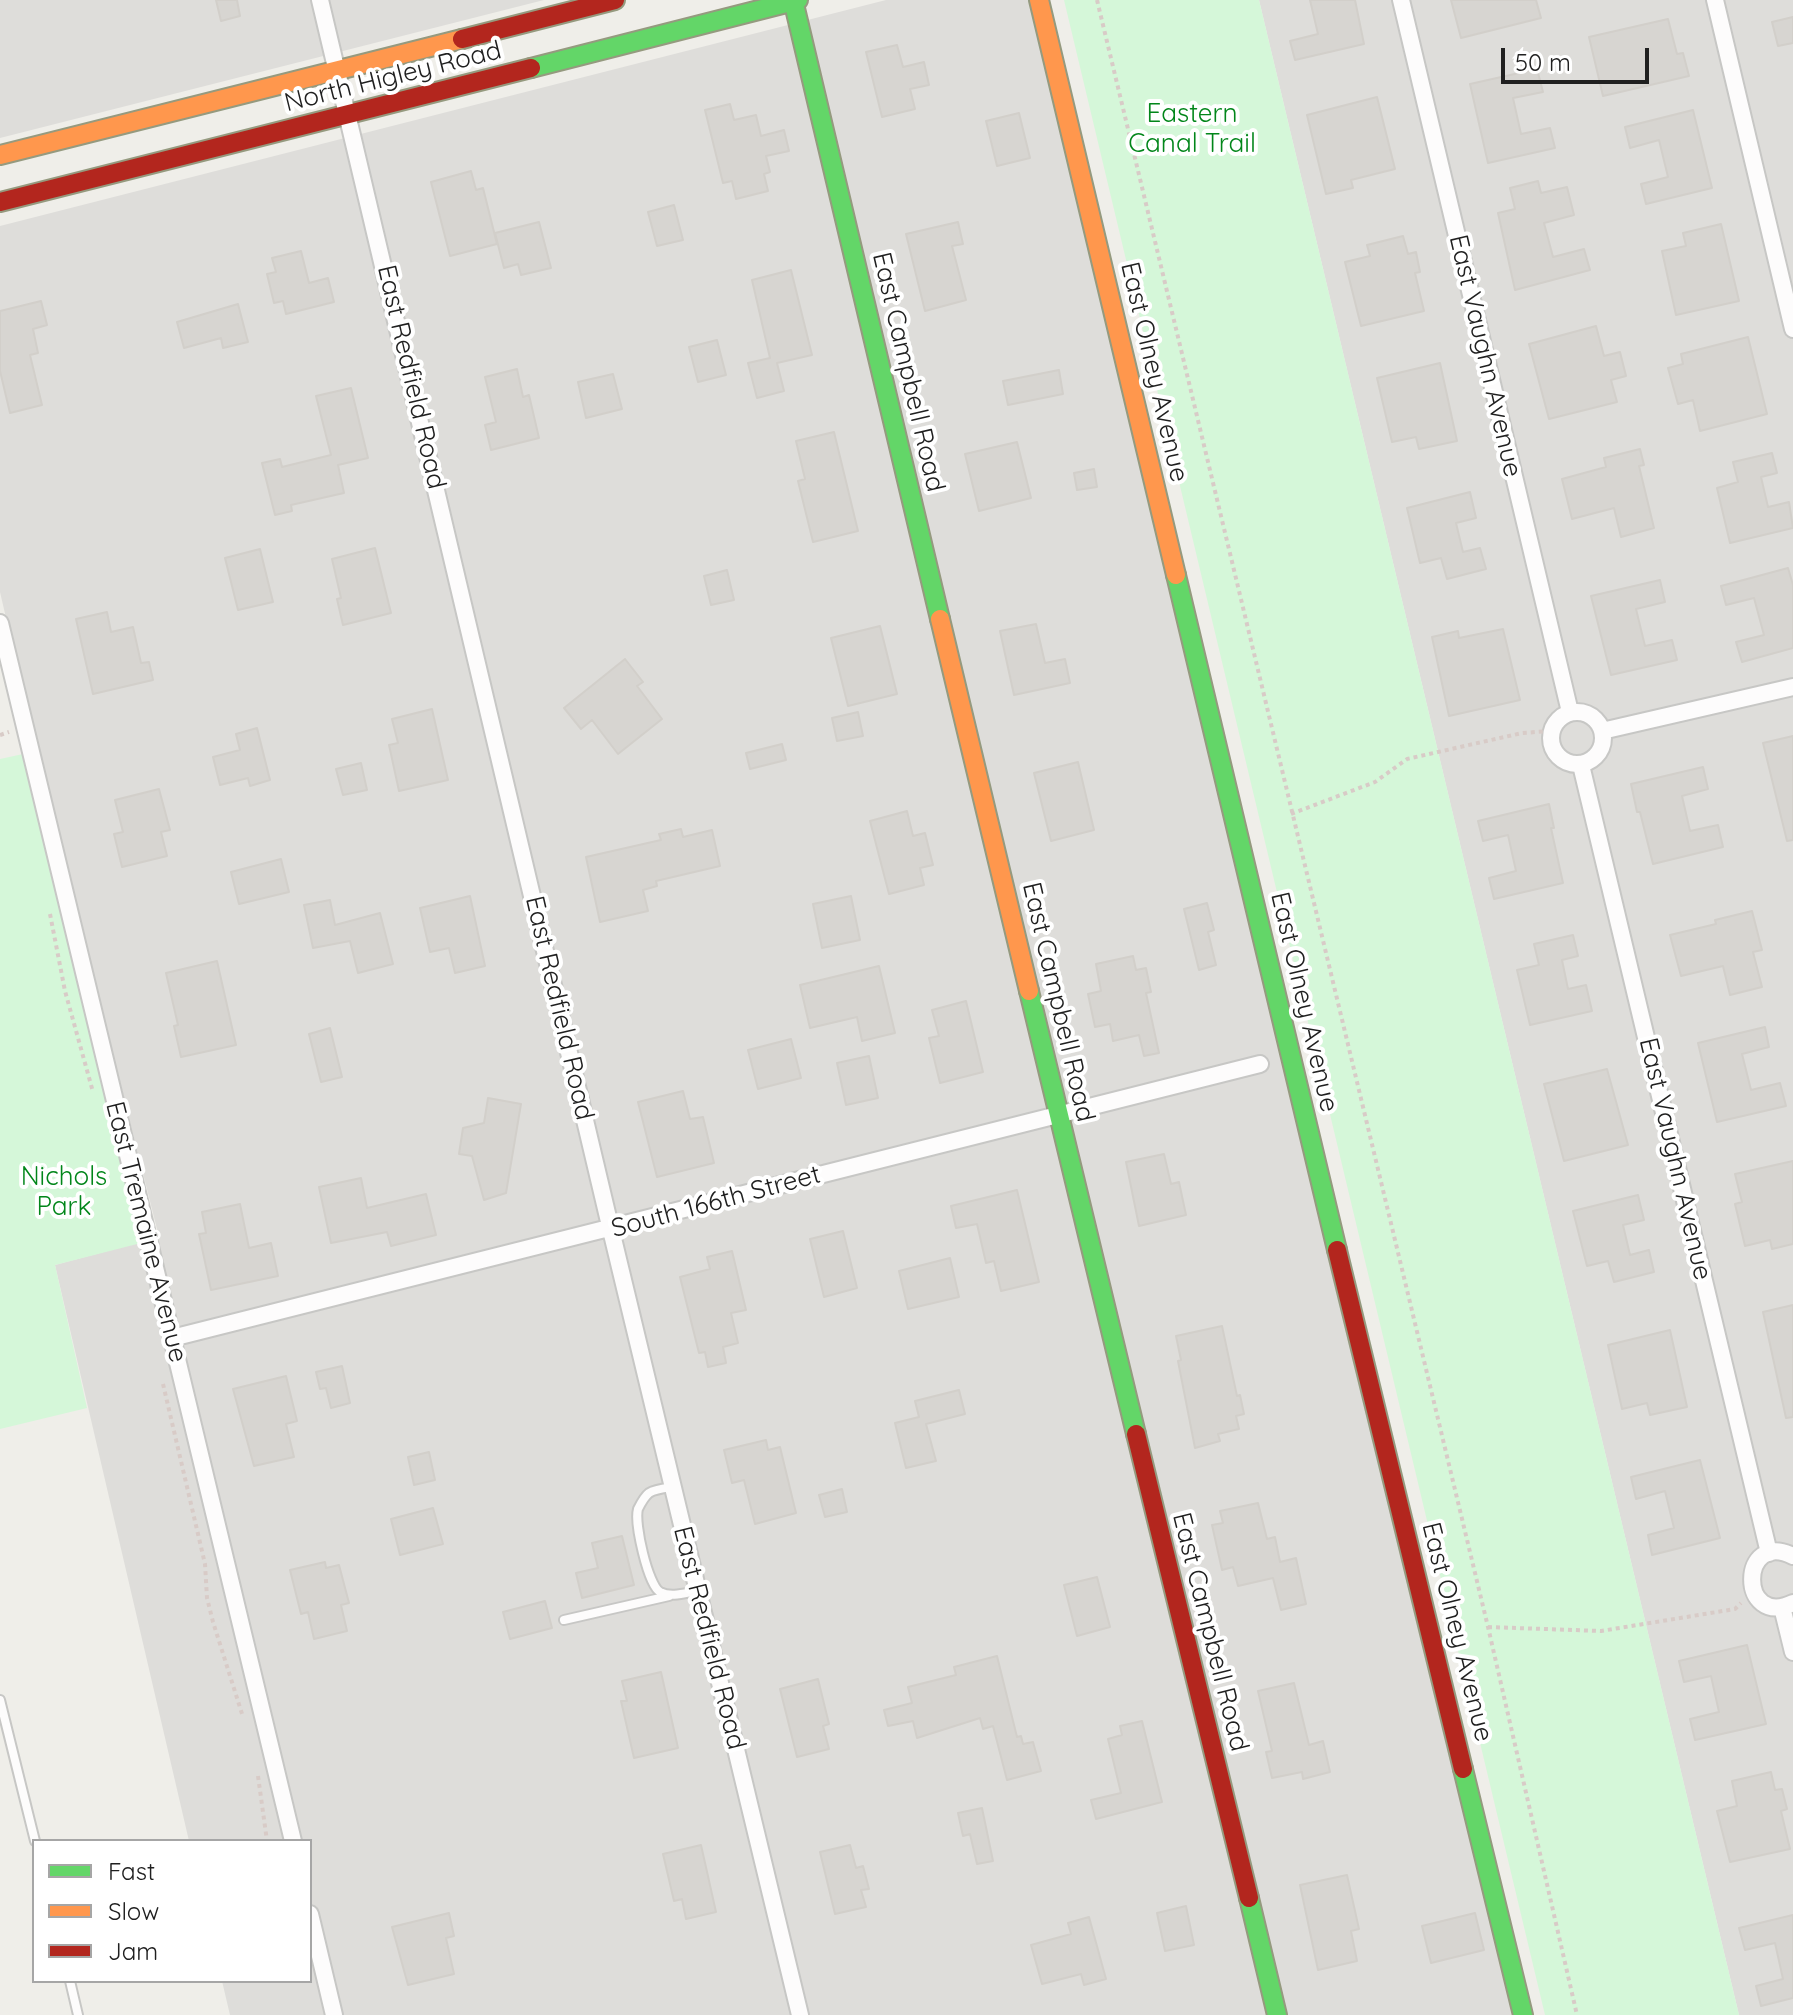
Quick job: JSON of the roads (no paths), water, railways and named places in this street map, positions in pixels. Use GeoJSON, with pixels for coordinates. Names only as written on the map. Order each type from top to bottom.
{"type":"FeatureCollection","features":[{"type":"Feature","properties":{"kind":"street","name":"East Redfield Road"},"geometry":{"type":"LineString","coordinates":[[320,0],[800,2015]]}},
{"type":"Feature","properties":{"kind":"street","name":"North Higley Road"},"geometry":{"type":"LineString","coordinates":[[0,155],[615,0]]}},
{"type":"Feature","properties":{"kind":"street","name":"North Higley Road"},"geometry":{"type":"LineString","coordinates":[[0,202],[795,0]]}},
{"type":"Feature","properties":{"kind":"street","name":"East Campbell Road"},"geometry":{"type":"LineString","coordinates":[[795,0],[1058,1114],[1277,2015]]}},
{"type":"Feature","properties":{"kind":"street","name":"East Olney Avenue"},"geometry":{"type":"LineString","coordinates":[[1039,0],[1296,1082],[1523,2015]]}},
{"type":"Feature","properties":{"kind":"street","name":"East Vaughn Avenue"},"geometry":{"type":"LineString","coordinates":[[1401,0],[1570,712]]}},
{"type":"Feature","properties":{"kind":"street"},"geometry":{"type":"LineString","coordinates":[[1715,0],[1793,329]]}},
{"type":"Feature","properties":{"kind":"street","name":"East Tremaine Avenue"},"geometry":{"type":"LineString","coordinates":[[0,623],[293,1839]]}},
{"type":"Feature","properties":{"kind":"street"},"geometry":{"type":"LineString","coordinates":[[1602,731],[1793,687]]}},
{"type":"Feature","properties":{"kind":"street"},"geometry":{"type":"LineString","coordinates":[[1570,712],[1586,713],[1599,723],[1602,731],[1604,738],[1600,753],[1581,765],[1572,765],[1557,756],[1550,740],[1551,731],[1559,719],[1570,712]]}},
{"type":"Feature","properties":{"kind":"street","name":"East Vaughn Avenue"},"geometry":{"type":"LineString","coordinates":[[1581,765],[1769,1553]]}},
{"type":"Feature","properties":{"kind":"street","name":"South 166th Street"},"geometry":{"type":"LineString","coordinates":[[172,1338],[611,1230],[1260,1064]]}},
{"type":"Feature","properties":{"kind":"street"},"geometry":{"type":"LineString","coordinates":[[1793,1556],[1782,1552],[1769,1553],[1755,1564],[1750,1582],[1753,1591],[1765,1604],[1788,1605],[1793,1652]]}},
{"type":"Feature","properties":{"kind":"street"},"geometry":{"type":"LineString","coordinates":[[312,1922],[334,2015]]}},
{"type":"Feature","properties":{"kind":"lane"},"geometry":{"type":"LineString","coordinates":[[673,1487],[648,1494],[638,1508],[637,1521],[651,1584],[659,1592],[674,1595]]}},
{"type":"Feature","properties":{"kind":"lane"},"geometry":{"type":"LineString","coordinates":[[564,1620],[698,1591]]}},
{"type":"Feature","properties":{"kind":"lane"},"geometry":{"type":"LineString","coordinates":[[0,1700],[35,1839]]}},
{"type":"Feature","properties":{"kind":"lane"},"geometry":{"type":"LineString","coordinates":[[70,1983],[78,2015]]}},
{"type":"Feature","properties":{"kind":"park label","name":"Eastern Canal Trail"},"geometry":{"type":"Point","coordinates":[1192,129]}},
{"type":"Feature","properties":{"kind":"park label","name":"Nichols Park"},"geometry":{"type":"Point","coordinates":[64,1192]}}]}
